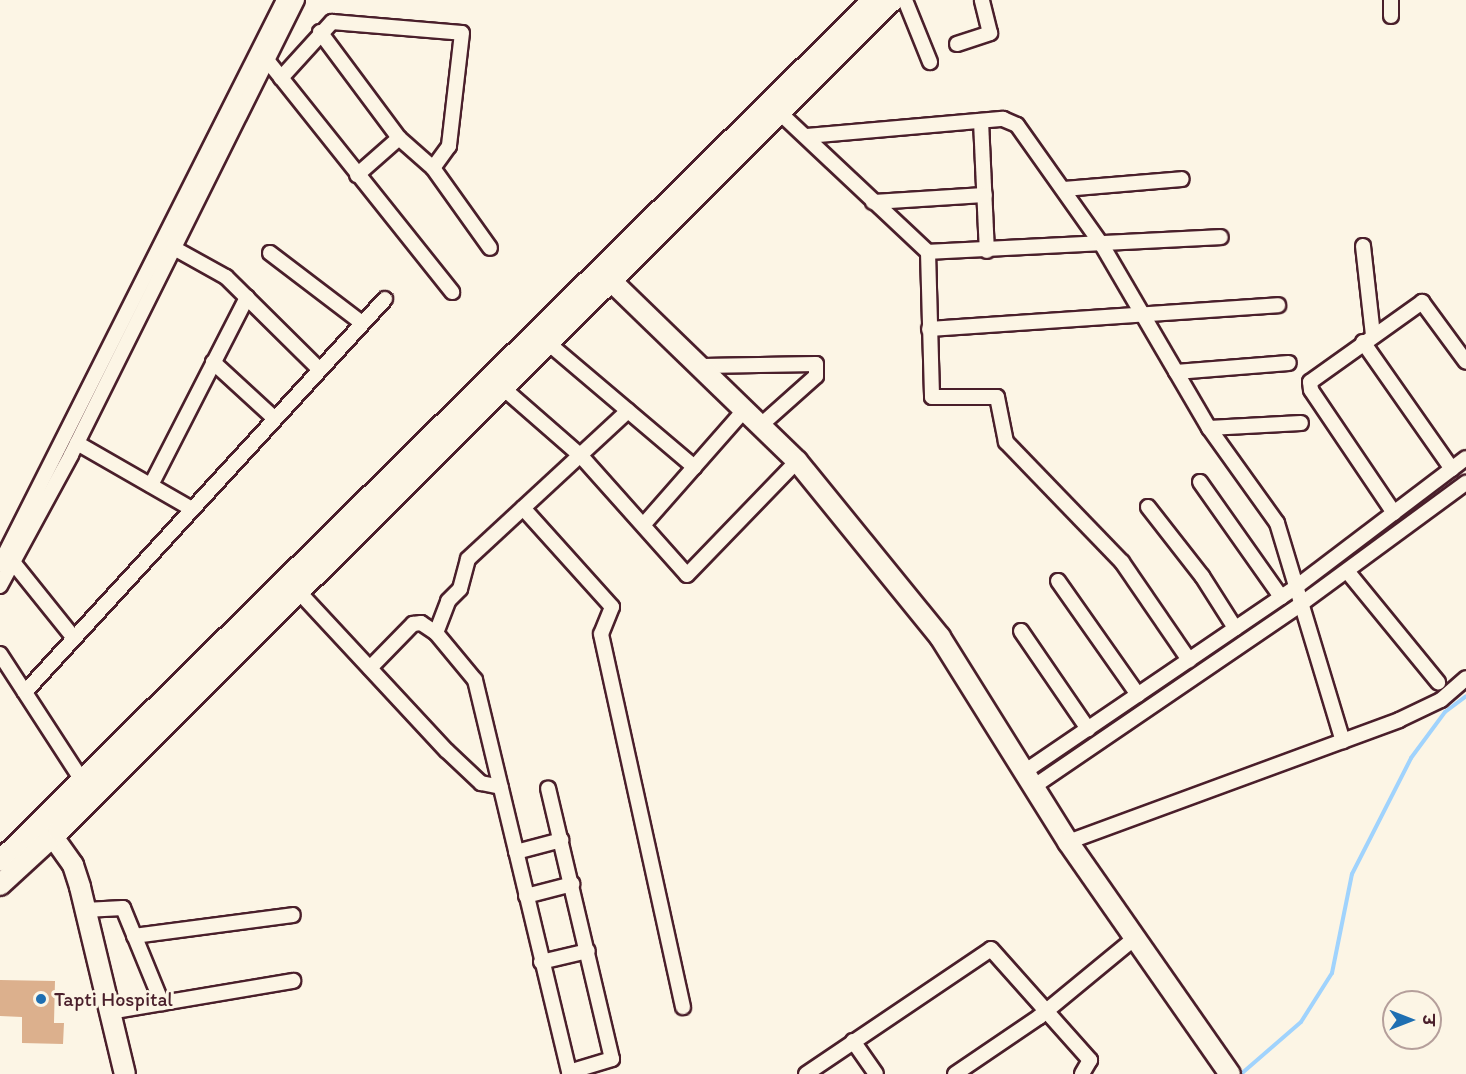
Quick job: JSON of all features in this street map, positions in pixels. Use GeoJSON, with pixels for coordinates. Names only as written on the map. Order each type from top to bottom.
{"type":"FeatureCollection","features":[{"type":"Feature","properties":{"kind":"main road"},"geometry":{"type":"LineString","coordinates":[[0,861],[48,830],[299,592],[548,343],[606,276],[873,0]]}},
{"type":"Feature","properties":{"kind":"main road"},"geometry":{"type":"LineString","coordinates":[[0,885],[48,830],[84,782],[606,276],[781,114],[893,0]]}},
{"type":"Feature","properties":{"kind":"main road"},"geometry":{"type":"LineString","coordinates":[[606,276],[703,366],[797,461],[940,637],[1063,833],[1230,1074]]}},
{"type":"Feature","properties":{"kind":"main road"},"geometry":{"type":"LineString","coordinates":[[48,830],[73,865],[125,1074]]}},
{"type":"Feature","properties":{"kind":"street"},"geometry":{"type":"LineString","coordinates":[[6,560],[77,443],[267,60],[284,0]]}},
{"type":"Feature","properties":{"kind":"street"},"geometry":{"type":"LineString","coordinates":[[0,586],[6,560],[275,30],[297,0]]}},
{"type":"Feature","properties":{"kind":"street"},"geometry":{"type":"LineString","coordinates":[[905,0],[930,62]]}},
{"type":"Feature","properties":{"kind":"street"},"geometry":{"type":"LineString","coordinates":[[957,44],[990,33],[982,0]]}},
{"type":"Feature","properties":{"kind":"street"},"geometry":{"type":"LineString","coordinates":[[1391,0],[1391,16]]}},
{"type":"Feature","properties":{"kind":"street"},"geometry":{"type":"LineString","coordinates":[[281,78],[320,33],[338,21],[462,33],[449,146],[433,168]]}},
{"type":"Feature","properties":{"kind":"street"},"geometry":{"type":"LineString","coordinates":[[320,33],[399,138],[433,168],[490,248]]}},
{"type":"Feature","properties":{"kind":"street"},"geometry":{"type":"LineString","coordinates":[[267,60],[452,292]]}},
{"type":"Feature","properties":{"kind":"street"},"geometry":{"type":"LineString","coordinates":[[781,114],[928,252],[987,251],[1221,237]]}},
{"type":"Feature","properties":{"kind":"street"},"geometry":{"type":"LineString","coordinates":[[807,136],[1003,119],[1017,125],[1102,245],[1209,428],[1277,523],[1343,741]]}},
{"type":"Feature","properties":{"kind":"street"},"geometry":{"type":"LineString","coordinates":[[981,121],[987,251]]}},
{"type":"Feature","properties":{"kind":"street"},"geometry":{"type":"LineString","coordinates":[[357,175],[399,138]]}},
{"type":"Feature","properties":{"kind":"street"},"geometry":{"type":"LineString","coordinates":[[1064,189],[1182,179]]}},
{"type":"Feature","properties":{"kind":"street"},"geometry":{"type":"LineString","coordinates":[[873,202],[985,195]]}},
{"type":"Feature","properties":{"kind":"street"},"geometry":{"type":"LineString","coordinates":[[1363,246],[1368,338],[1452,469]]}},
{"type":"Feature","properties":{"kind":"street"},"geometry":{"type":"LineString","coordinates":[[172,248],[222,274],[319,369]]}},
{"type":"Feature","properties":{"kind":"street"},"geometry":{"type":"LineString","coordinates":[[928,252],[932,397],[997,397],[1006,442],[1122,562],[1189,660]]}},
{"type":"Feature","properties":{"kind":"street"},"geometry":{"type":"LineString","coordinates":[[270,254],[362,323]]}},
{"type":"Feature","properties":{"kind":"street"},"geometry":{"type":"LineString","coordinates":[[150,485],[247,297]]}},
{"type":"Feature","properties":{"kind":"street"},"geometry":{"type":"LineString","coordinates":[[25,692],[385,299]]}},
{"type":"Feature","properties":{"kind":"street"},"geometry":{"type":"LineString","coordinates":[[1394,513],[1309,386],[1312,379],[1422,302],[1466,362]]}},
{"type":"Feature","properties":{"kind":"street"},"geometry":{"type":"LineString","coordinates":[[929,329],[1145,317],[1278,305]]}},
{"type":"Feature","properties":{"kind":"street"},"geometry":{"type":"LineString","coordinates":[[548,343],[694,466]]}},
{"type":"Feature","properties":{"kind":"street"},"geometry":{"type":"LineString","coordinates":[[213,362],[274,418]]}},
{"type":"Feature","properties":{"kind":"street"},"geometry":{"type":"LineString","coordinates":[[1176,372],[1288,363]]}},
{"type":"Feature","properties":{"kind":"street"},"geometry":{"type":"LineString","coordinates":[[703,366],[816,364],[816,376],[761,425]]}},
{"type":"Feature","properties":{"kind":"street"},"geometry":{"type":"LineString","coordinates":[[503,388],[581,456],[645,523],[683,573],[692,574],[797,461]]}},
{"type":"Feature","properties":{"kind":"street"},"geometry":{"type":"LineString","coordinates":[[645,523],[745,409]]}},
{"type":"Feature","properties":{"kind":"street"},"geometry":{"type":"LineString","coordinates":[[436,633],[448,601],[460,589],[465,563],[628,411]]}},
{"type":"Feature","properties":{"kind":"street"},"geometry":{"type":"LineString","coordinates":[[1209,428],[1301,423]]}},
{"type":"Feature","properties":{"kind":"street"},"geometry":{"type":"LineString","coordinates":[[77,443],[192,509]]}},
{"type":"Feature","properties":{"kind":"street"},"geometry":{"type":"LineString","coordinates":[[1029,779],[1088,729],[1281,597],[1466,459]]}},
{"type":"Feature","properties":{"kind":"street"},"geometry":{"type":"LineString","coordinates":[[1200,482],[1281,597]]}},
{"type":"Feature","properties":{"kind":"street"},"geometry":{"type":"LineString","coordinates":[[1029,779],[1168,696],[1301,604],[1466,483]]}},
{"type":"Feature","properties":{"kind":"street"},"geometry":{"type":"LineString","coordinates":[[1421,493],[1433,507]]}},
{"type":"Feature","properties":{"kind":"street"},"geometry":{"type":"LineString","coordinates":[[1148,507],[1202,576],[1235,628]]}},
{"type":"Feature","properties":{"kind":"street"},"geometry":{"type":"LineString","coordinates":[[523,508],[612,607],[601,634],[683,1007]]}},
{"type":"Feature","properties":{"kind":"street"},"geometry":{"type":"LineString","coordinates":[[6,560],[74,638]]}},
{"type":"Feature","properties":{"kind":"street"},"geometry":{"type":"LineString","coordinates":[[1347,571],[1438,682]]}},
{"type":"Feature","properties":{"kind":"street"},"geometry":{"type":"LineString","coordinates":[[1058,580],[1138,695]]}},
{"type":"Feature","properties":{"kind":"street"},"geometry":{"type":"LineString","coordinates":[[299,592],[481,783],[501,787]]}},
{"type":"Feature","properties":{"kind":"street"},"geometry":{"type":"LineString","coordinates":[[370,668],[413,624],[421,623],[436,633],[475,680],[569,1072],[612,1059],[548,788]]}},
{"type":"Feature","properties":{"kind":"street"},"geometry":{"type":"LineString","coordinates":[[1021,631],[1088,729]]}},
{"type":"Feature","properties":{"kind":"street"},"geometry":{"type":"LineString","coordinates":[[0,654],[84,782]]}},
{"type":"Feature","properties":{"kind":"street"},"geometry":{"type":"LineString","coordinates":[[1063,833],[1343,741],[1441,700],[1466,678]]}},
{"type":"Feature","properties":{"kind":"street"},"geometry":{"type":"LineString","coordinates":[[1158,681],[1168,696]]}},
{"type":"Feature","properties":{"kind":"street"},"geometry":{"type":"LineString","coordinates":[[516,852],[561,840]]}},
{"type":"Feature","properties":{"kind":"street"},"geometry":{"type":"LineString","coordinates":[[526,896],[572,884]]}},
{"type":"Feature","properties":{"kind":"street"},"geometry":{"type":"LineString","coordinates":[[85,910],[119,906],[162,1003]]}},
{"type":"Feature","properties":{"kind":"street"},"geometry":{"type":"LineString","coordinates":[[134,936],[293,915]]}},
{"type":"Feature","properties":{"kind":"street"},"geometry":{"type":"LineString","coordinates":[[955,1074],[1048,1010],[1135,938]]}},
{"type":"Feature","properties":{"kind":"street"},"geometry":{"type":"LineString","coordinates":[[806,1074],[991,949],[1048,1010],[1090,1060],[1090,1067],[1082,1074]]}},
{"type":"Feature","properties":{"kind":"street"},"geometry":{"type":"LineString","coordinates":[[541,962],[588,951]]}},
{"type":"Feature","properties":{"kind":"street"},"geometry":{"type":"LineString","coordinates":[[109,1012],[294,981]]}},
{"type":"Feature","properties":{"kind":"street"},"geometry":{"type":"LineString","coordinates":[[853,1041],[876,1074]]}},
{"type":"Feature","properties":{"kind":"building"},"geometry":{"type":"Polygon","coordinates":[[[0,980],[55,981],[54,1023],[64,1023],[63,1044],[22,1043],[22,1017],[0,1016],[0,980]]]}},
{"type":"Feature","properties":{"kind":"waterway"},"geometry":{"type":"LineString","coordinates":[[1241,1074],[1301,1022],[1332,973],[1352,874],[1411,758],[1445,712],[1466,696]]}},
{"type":"Feature","properties":{"kind":"place","name":"Tapti Hospital"},"geometry":{"type":"Point","coordinates":[41,999]}}]}
